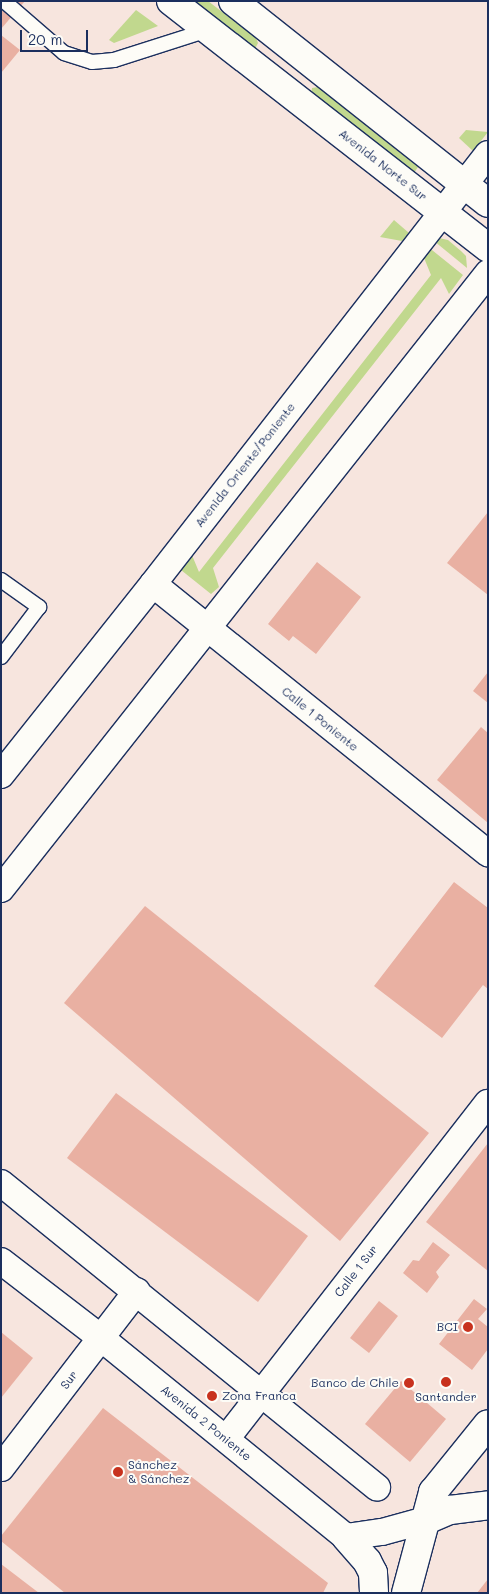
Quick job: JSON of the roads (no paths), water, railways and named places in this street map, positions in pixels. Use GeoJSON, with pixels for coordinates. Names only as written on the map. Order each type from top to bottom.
{"type":"FeatureCollection","features":[{"type":"Feature","properties":{"kind":"street","name":"Avenida Norte Sur"},"geometry":{"type":"LineString","coordinates":[[171,1],[488,248]]}},
{"type":"Feature","properties":{"kind":"street"},"geometry":{"type":"LineString","coordinates":[[233,1],[488,202]]}},
{"type":"Feature","properties":{"kind":"street"},"geometry":{"type":"LineString","coordinates":[[277,82],[298,52]]}},
{"type":"Feature","properties":{"kind":"street","name":"Avenida Oriente/Poniente"},"geometry":{"type":"LineString","coordinates":[[1,775],[153,584],[488,154]]}},
{"type":"Feature","properties":{"kind":"street"},"geometry":{"type":"LineString","coordinates":[[1,889],[488,273]]}},
{"type":"Feature","properties":{"kind":"street","name":"Calle 1 Poniente"},"geometry":{"type":"LineString","coordinates":[[153,584],[488,853]]}},
{"type":"Feature","properties":{"kind":"street","name":"Calle 1 Sur"},"geometry":{"type":"LineString","coordinates":[[226,1439],[488,1103]]}},
{"type":"Feature","properties":{"kind":"street"},"geometry":{"type":"LineString","coordinates":[[1,1183],[262,1392],[377,1487]]}},
{"type":"Feature","properties":{"kind":"street","name":"Avenida 2 Poniente"},"geometry":{"type":"LineString","coordinates":[[1,1260],[101,1338],[346,1537]]}},
{"type":"Feature","properties":{"kind":"street","name":"Sur"},"geometry":{"type":"LineString","coordinates":[[1,1468],[137,1291]]}},
{"type":"Feature","properties":{"kind":"street"},"geometry":{"type":"LineString","coordinates":[[406,1593],[433,1492],[488,1424]]}},
{"type":"Feature","properties":{"kind":"street"},"geometry":{"type":"LineString","coordinates":[[346,1537],[382,1532],[426,1520],[450,1510],[488,1505]]}},
{"type":"Feature","properties":{"kind":"street"},"geometry":{"type":"LineString","coordinates":[[346,1537],[367,1561],[374,1573],[374,1593]]}},
{"type":"Feature","properties":{"kind":"lane"},"geometry":{"type":"LineString","coordinates":[[4,1],[64,53],[92,62],[114,60],[208,30]]}},
{"type":"Feature","properties":{"kind":"lane"},"geometry":{"type":"LineString","coordinates":[[1,580],[39,607],[1,657]]}},
{"type":"Feature","properties":{"kind":"place","name":"BCI"},"geometry":{"type":"Point","coordinates":[468,1327]}},
{"type":"Feature","properties":{"kind":"place","name":"Santander"},"geometry":{"type":"Point","coordinates":[446,1382]}},
{"type":"Feature","properties":{"kind":"place","name":"Banco de Chile"},"geometry":{"type":"Point","coordinates":[409,1383]}},
{"type":"Feature","properties":{"kind":"place","name":"Zona Franca"},"geometry":{"type":"Point","coordinates":[212,1396]}},
{"type":"Feature","properties":{"kind":"place","name":"Sánchez & Sánchez"},"geometry":{"type":"Point","coordinates":[118,1472]}}]}
